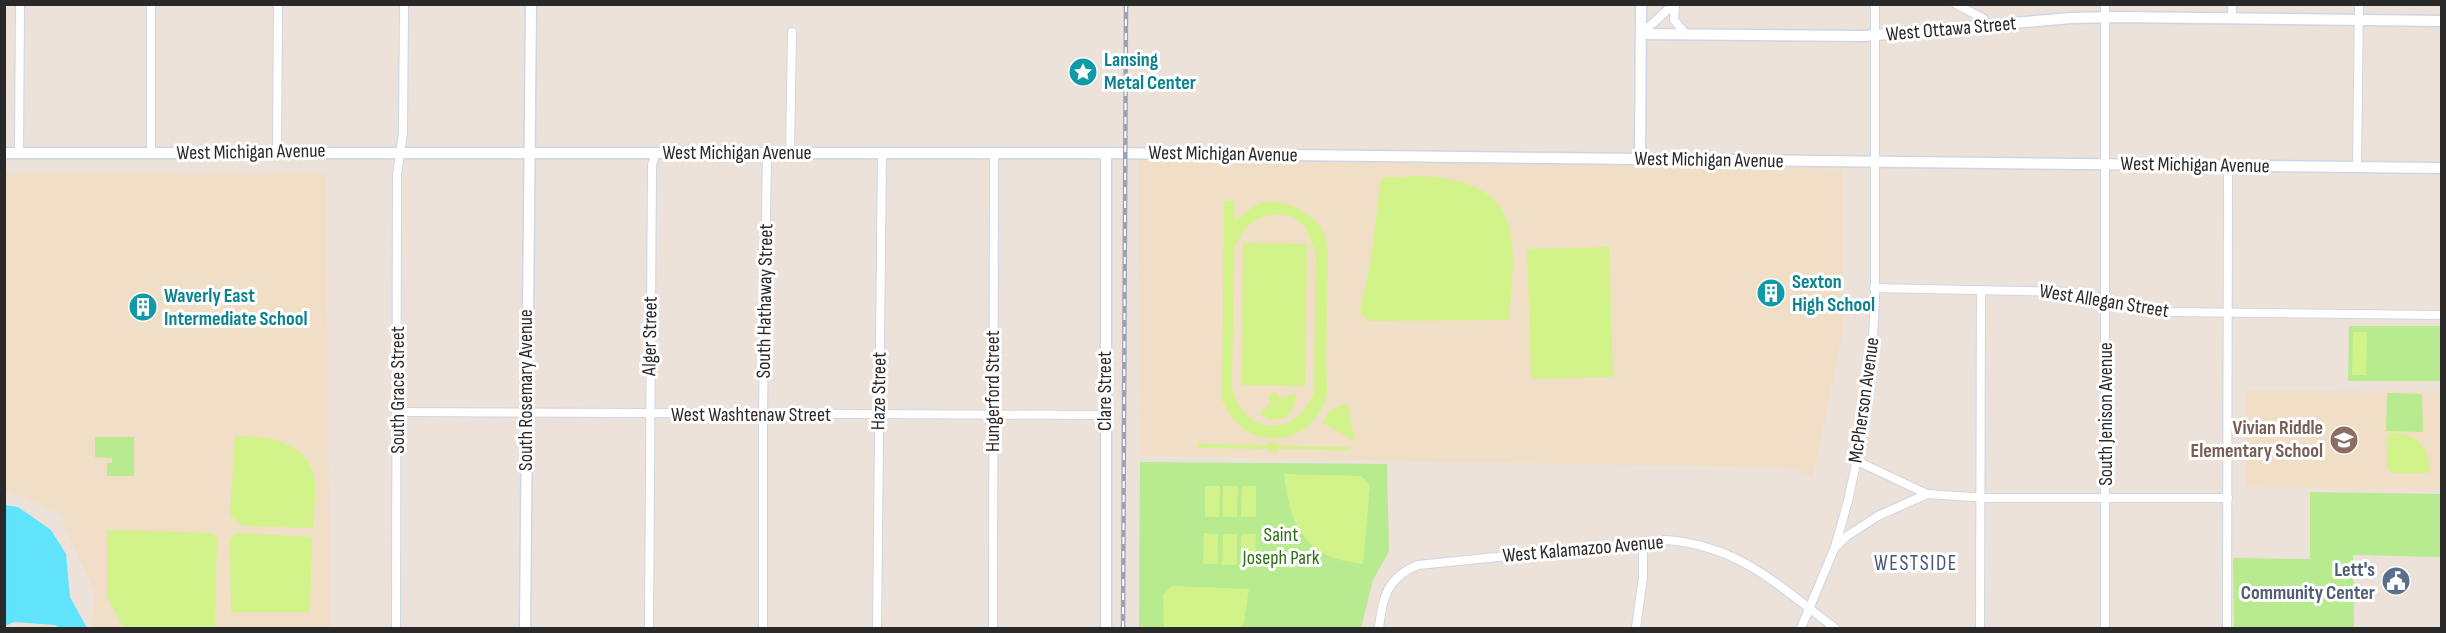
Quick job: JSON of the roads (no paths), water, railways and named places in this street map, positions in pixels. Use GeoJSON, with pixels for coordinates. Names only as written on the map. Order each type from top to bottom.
{"type":"FeatureCollection","features":[{"type":"Feature","properties":{"kind":"street"},"geometry":{"type":"LineString","coordinates":[[19,153],[20,4]]}},
{"type":"Feature","properties":{"kind":"street"},"geometry":{"type":"LineString","coordinates":[[151,4],[151,153]]}},
{"type":"Feature","properties":{"kind":"street"},"geometry":{"type":"LineString","coordinates":[[277,152],[278,4]]}},
{"type":"Feature","properties":{"kind":"street","name":"South Grace Street"},"geometry":{"type":"LineString","coordinates":[[396,628],[398,152],[403,133],[404,4]]}},
{"type":"Feature","properties":{"kind":"street","name":"South Rosemary Avenue"},"geometry":{"type":"LineString","coordinates":[[525,628],[531,4]]}},
{"type":"Feature","properties":{"kind":"street"},"geometry":{"type":"LineString","coordinates":[[1640,159],[1641,4]]}},
{"type":"Feature","properties":{"kind":"street"},"geometry":{"type":"LineString","coordinates":[[1641,34],[1675,4]]}},
{"type":"Feature","properties":{"kind":"street"},"geometry":{"type":"LineString","coordinates":[[1675,4],[1674,20],[1686,34]]}},
{"type":"Feature","properties":{"kind":"street","name":"McPherson Avenue"},"geometry":{"type":"LineString","coordinates":[[1801,628],[1835,547],[1857,461],[1871,375],[1874,288],[1875,4]]}},
{"type":"Feature","properties":{"kind":"street"},"geometry":{"type":"LineString","coordinates":[[1956,4],[1984,19],[1989,26]]}},
{"type":"Feature","properties":{"kind":"street","name":"South Jenison Avenue"},"geometry":{"type":"LineString","coordinates":[[2105,4],[2105,628]]}},
{"type":"Feature","properties":{"kind":"street"},"geometry":{"type":"LineString","coordinates":[[2232,4],[2232,19]]}},
{"type":"Feature","properties":{"kind":"street"},"geometry":{"type":"LineString","coordinates":[[2357,167],[2359,4]]}},
{"type":"Feature","properties":{"kind":"street","name":"West Ottawa Street"},"geometry":{"type":"LineString","coordinates":[[1641,34],[1874,35],[2105,18],[2442,21]]}},
{"type":"Feature","properties":{"kind":"street"},"geometry":{"type":"LineString","coordinates":[[790,153],[792,32]]}},
{"type":"Feature","properties":{"kind":"street","name":"West Michigan Avenue"},"geometry":{"type":"LineString","coordinates":[[4,153],[529,151],[1106,153],[2442,168]]}},
{"type":"Feature","properties":{"kind":"street","name":"Alger Street"},"geometry":{"type":"LineString","coordinates":[[649,628],[652,165],[656,152]]}},
{"type":"Feature","properties":{"kind":"street","name":"South Hathaway Street"},"geometry":{"type":"LineString","coordinates":[[763,628],[767,153]]}},
{"type":"Feature","properties":{"kind":"street","name":"Haze Street"},"geometry":{"type":"LineString","coordinates":[[877,628],[882,153]]}},
{"type":"Feature","properties":{"kind":"street","name":"Hungerford Street"},"geometry":{"type":"LineString","coordinates":[[993,628],[994,153]]}},
{"type":"Feature","properties":{"kind":"street","name":"Clare Street"},"geometry":{"type":"LineString","coordinates":[[1106,153],[1106,628]]}},
{"type":"Feature","properties":{"kind":"street"},"geometry":{"type":"LineString","coordinates":[[2227,628],[2228,166]]}},
{"type":"Feature","properties":{"kind":"street","name":"West Allegan Street"},"geometry":{"type":"LineString","coordinates":[[1874,288],[2069,292],[2147,311],[2442,315]]}},
{"type":"Feature","properties":{"kind":"street"},"geometry":{"type":"LineString","coordinates":[[1980,628],[1981,290]]}},
{"type":"Feature","properties":{"kind":"street","name":"West Washtenaw Street"},"geometry":{"type":"LineString","coordinates":[[398,411],[649,415],[1105,415]]}},
{"type":"Feature","properties":{"kind":"street"},"geometry":{"type":"LineString","coordinates":[[1857,461],[1927,494],[1979,498],[2228,498]]}},
{"type":"Feature","properties":{"kind":"street"},"geometry":{"type":"LineString","coordinates":[[1835,547],[1847,536],[1878,516],[1927,494]]}},
{"type":"Feature","properties":{"kind":"street"},"geometry":{"type":"LineString","coordinates":[[1636,628],[1643,577],[1643,541]]}},
{"type":"Feature","properties":{"kind":"street","name":"West Kalamazoo Avenue"},"geometry":{"type":"LineString","coordinates":[[1379,628],[1385,592],[1398,575],[1418,565],[1643,541],[1683,542],[1726,553],[1764,574],[1835,628]]}},
{"type":"Feature","properties":{"kind":"water"},"geometry":{"type":"Polygon","coordinates":[[[5,505],[18,507],[51,530],[66,554],[70,597],[87,628],[59,628],[55,625],[14,622],[5,626],[5,505]]]}},
{"type":"Feature","properties":{"kind":"railway"},"geometry":{"type":"LineString","coordinates":[[1123,628],[1126,4]]}},
{"type":"Feature","properties":{"kind":"place","name":"Lansing Metal Center"},"geometry":{"type":"Point","coordinates":[1083,72]}},
{"type":"Feature","properties":{"kind":"place","name":"Sexton High School"},"geometry":{"type":"Point","coordinates":[1771,293]}},
{"type":"Feature","properties":{"kind":"place","name":"Waverly East Intermediate School"},"geometry":{"type":"Point","coordinates":[143,307]}},
{"type":"Feature","properties":{"kind":"place","name":"Vivian Riddle Elementary School"},"geometry":{"type":"Point","coordinates":[2344,440]}},
{"type":"Feature","properties":{"kind":"place","name":"Lett's Community Center"},"geometry":{"type":"Point","coordinates":[2396,581]}},
{"type":"Feature","properties":{"kind":"district","name":"WESTSIDE"},"geometry":{"type":"Point","coordinates":[1916,563]}},
{"type":"Feature","properties":{"kind":"park label","name":"Saint Joseph Park"},"geometry":{"type":"Point","coordinates":[1281,546]}}]}
